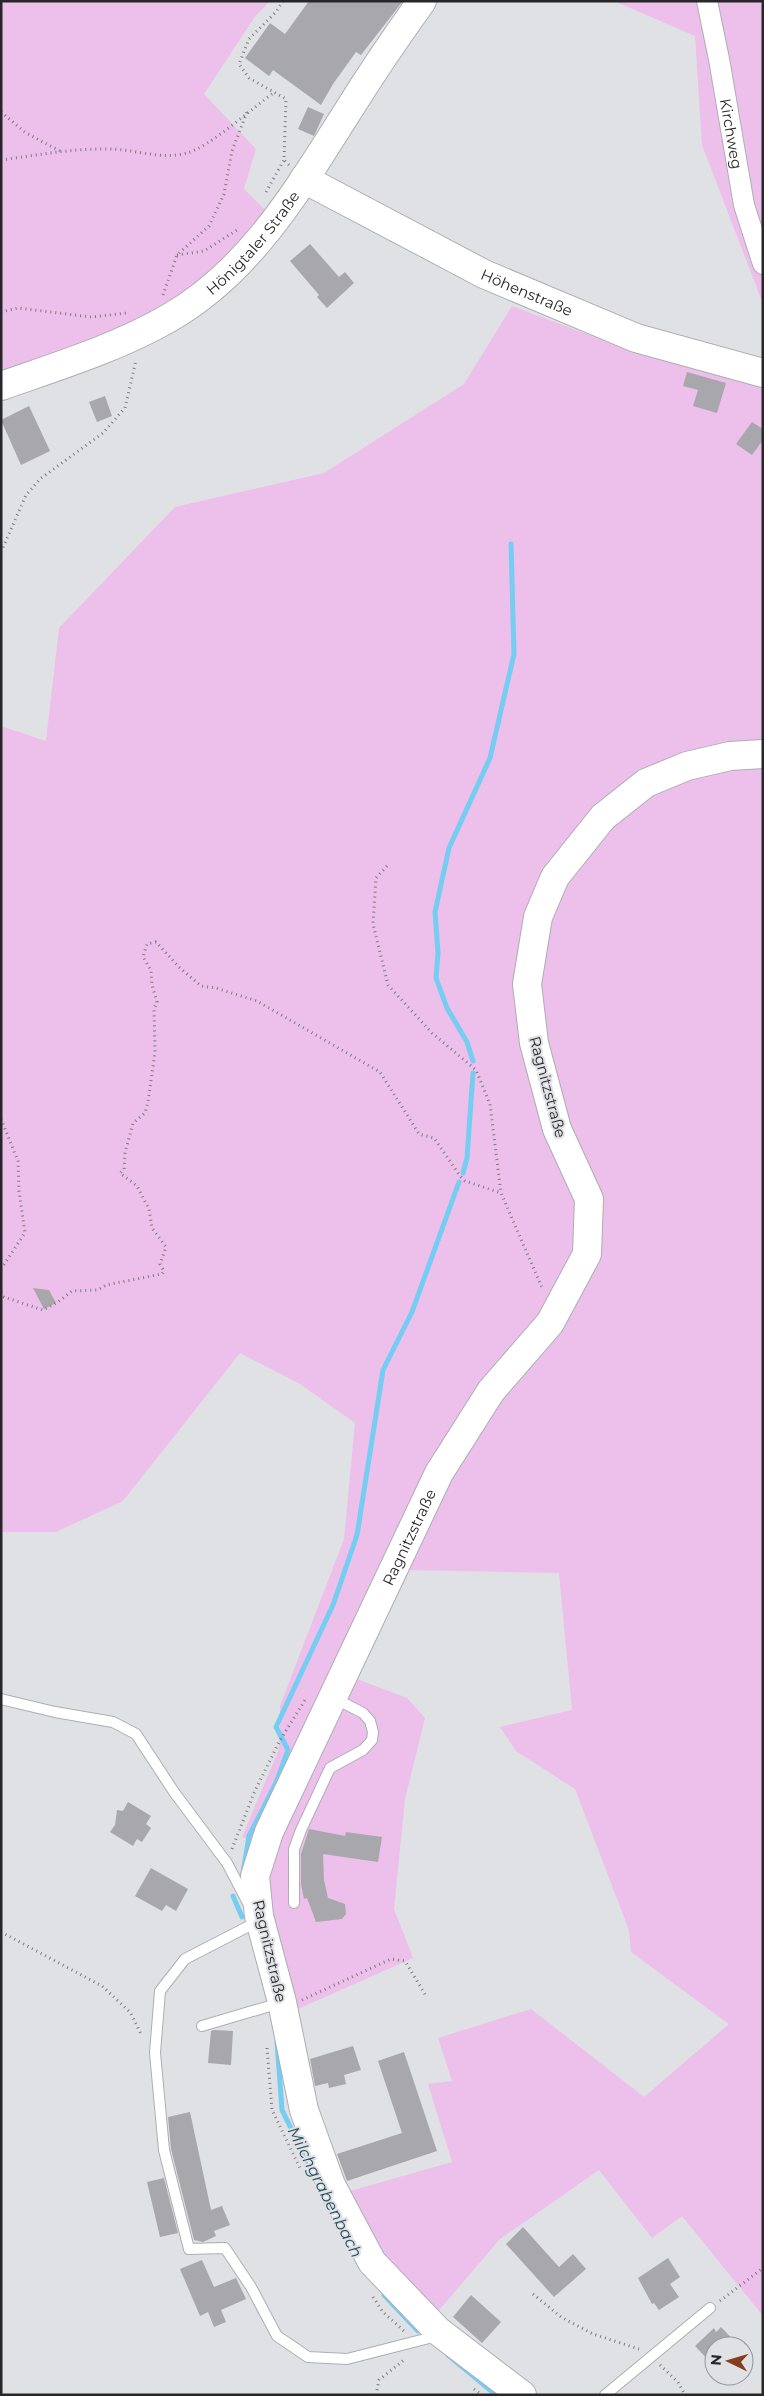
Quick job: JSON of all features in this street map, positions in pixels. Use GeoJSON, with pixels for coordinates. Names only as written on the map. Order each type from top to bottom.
{"type":"FeatureCollection","features":[{"type":"Feature","properties":{"kind":"main road","name":"Hönigtaler Straße"},"geometry":{"type":"LineString","coordinates":[[1,386],[103,350],[170,317],[206,292],[249,252],[276,219],[422,1]]}},
{"type":"Feature","properties":{"kind":"main road","name":"Höhenstraße"},"geometry":{"type":"LineString","coordinates":[[304,179],[493,277],[636,338],[763,373]]}},
{"type":"Feature","properties":{"kind":"main road","name":"Ragnitzstraße"},"geometry":{"type":"LineString","coordinates":[[522,2395],[436,2336],[372,2262],[331,2185],[304,2110],[283,2006],[259,1916],[255,1876],[269,1832],[438,1473],[491,1391],[550,1323],[586,1254],[589,1199],[557,1129],[534,1043],[526,984],[538,917],[554,877],[603,817],[646,783],[687,766],[730,756],[763,754]]}},
{"type":"Feature","properties":{"kind":"street","name":"Kirchweg"},"geometry":{"type":"LineString","coordinates":[[707,1],[720,59],[744,205],[763,264]]}},
{"type":"Feature","properties":{"kind":"lane"},"geometry":{"type":"LineString","coordinates":[[294,1903],[294,1849],[330,1768],[363,1750],[372,1740],[373,1732],[370,1721],[362,1713],[333,1698]]}},
{"type":"Feature","properties":{"kind":"lane"},"geometry":{"type":"LineString","coordinates":[[1,1699],[55,1712],[113,1722],[136,1734],[174,1792],[227,1863],[247,1903],[259,1916],[251,1925],[186,1959],[160,1991],[155,2053],[164,2150],[189,2249],[225,2248],[251,2286],[277,2336],[308,2357],[347,2359],[436,2336]]}},
{"type":"Feature","properties":{"kind":"lane"},"geometry":{"type":"LineString","coordinates":[[202,2026],[283,2006]]}},
{"type":"Feature","properties":{"kind":"lane"},"geometry":{"type":"LineString","coordinates":[[605,2395],[710,2308]]}},
{"type":"Feature","properties":{"kind":"path"},"geometry":{"type":"LineString","coordinates":[[265,195],[284,160],[286,99],[249,78],[239,64],[249,39],[276,12],[283,1]]}},
{"type":"Feature","properties":{"kind":"path"},"geometry":{"type":"LineString","coordinates":[[1,160],[60,151],[112,149],[165,156],[188,153],[216,137],[275,92]]}},
{"type":"Feature","properties":{"kind":"path"},"geometry":{"type":"LineString","coordinates":[[1,112],[26,133],[60,151]]}},
{"type":"Feature","properties":{"kind":"path"},"geometry":{"type":"LineString","coordinates":[[156,301],[163,296],[177,255],[209,226],[224,194],[232,151],[247,112]]}},
{"type":"Feature","properties":{"kind":"path"},"geometry":{"type":"LineString","coordinates":[[284,160],[304,179]]}},
{"type":"Feature","properties":{"kind":"path"},"geometry":{"type":"LineString","coordinates":[[177,255],[204,251],[243,227]]}},
{"type":"Feature","properties":{"kind":"path"},"geometry":{"type":"LineString","coordinates":[[1,312],[18,308],[91,317],[136,313]]}},
{"type":"Feature","properties":{"kind":"path"},"geometry":{"type":"LineString","coordinates":[[1,552],[26,495],[48,473],[103,432],[125,408],[137,356]]}},
{"type":"Feature","properties":{"kind":"path"},"geometry":{"type":"LineString","coordinates":[[386,866],[376,878],[373,924],[388,985],[432,1033],[476,1070],[490,1104],[501,1193],[546,1296]]}},
{"type":"Feature","properties":{"kind":"path"},"geometry":{"type":"LineString","coordinates":[[1,1292],[4,1297],[43,1310],[58,1302],[72,1291],[98,1290],[106,1285],[162,1274],[164,1271],[160,1264],[166,1247],[152,1228],[150,1209],[137,1186],[120,1173],[124,1170],[125,1153],[134,1123],[145,1113],[148,1102],[155,1052],[154,1009],[157,1002],[152,985],[151,970],[144,957],[147,944],[156,942],[201,986],[216,988],[257,1001],[380,1072],[419,1134],[434,1138],[465,1181],[501,1193]]}},
{"type":"Feature","properties":{"kind":"path"},"geometry":{"type":"LineString","coordinates":[[1,1119],[18,1161],[19,1191],[25,1233],[1,1268]]}},
{"type":"Feature","properties":{"kind":"path"},"geometry":{"type":"LineString","coordinates":[[227,1863],[254,1793],[284,1733]]}},
{"type":"Feature","properties":{"kind":"path"},"geometry":{"type":"LineString","coordinates":[[1,1932],[102,1986],[130,2012],[144,2040]]}},
{"type":"Feature","properties":{"kind":"path"},"geometry":{"type":"LineString","coordinates":[[283,2006],[391,1958],[405,1961],[426,1996]]}},
{"type":"Feature","properties":{"kind":"path"},"geometry":{"type":"LineString","coordinates":[[710,2308],[763,2268]]}},
{"type":"Feature","properties":{"kind":"path"},"geometry":{"type":"LineString","coordinates":[[533,2294],[561,2317],[585,2330],[634,2346],[651,2356],[678,2382],[685,2395]]}},
{"type":"Feature","properties":{"kind":"path"},"geometry":{"type":"LineString","coordinates":[[376,2395],[379,2380],[401,2362],[424,2348],[436,2336]]}},
{"type":"Feature","properties":{"kind":"shaded area"},"geometry":{"type":"Polygon","coordinates":[[[1,1],[270,1],[254,18],[204,94],[256,149],[244,189],[265,210],[235,249],[163,310],[46,359],[1,373],[1,1]]]}},
{"type":"Feature","properties":{"kind":"shaded area"},"geometry":{"type":"Polygon","coordinates":[[[614,1],[763,1],[763,304],[702,145],[695,36],[614,1]]]}},
{"type":"Feature","properties":{"kind":"shaded area"},"geometry":{"type":"Polygon","coordinates":[[[512,306],[624,348],[763,383],[763,2316],[682,2216],[652,2238],[599,2170],[500,2239],[435,2315],[385,2259],[343,2193],[452,2162],[428,2084],[452,2081],[438,2038],[531,2009],[644,2097],[729,2024],[631,1952],[629,1930],[575,1789],[516,1751],[500,1727],[572,1710],[559,1573],[410,1570],[357,1679],[407,1698],[425,1718],[405,1799],[394,1909],[413,1958],[273,2020],[253,1841],[242,1837],[279,1749],[280,1706],[344,1539],[355,1423],[300,1384],[240,1353],[123,1501],[56,1532],[1,1532],[1,726],[46,741],[59,628],[175,507],[324,473],[464,384],[512,306]]]}},
{"type":"Feature","properties":{"kind":"building"},"geometry":{"type":"Polygon","coordinates":[[[309,1],[403,1],[361,55],[356,52],[333,84],[321,105],[273,70],[269,76],[245,58],[270,23],[285,34],[309,1]]]}},
{"type":"Feature","properties":{"kind":"building"},"geometry":{"type":"Polygon","coordinates":[[[308,107],[324,114],[314,136],[298,129],[308,107]]]}},
{"type":"Feature","properties":{"kind":"building"},"geometry":{"type":"Polygon","coordinates":[[[310,244],[339,277],[345,272],[354,283],[327,308],[317,297],[319,295],[290,261],[310,244]]]}},
{"type":"Feature","properties":{"kind":"building"},"geometry":{"type":"Polygon","coordinates":[[[687,372],[726,383],[717,413],[693,406],[698,390],[683,386],[687,372]]]}},
{"type":"Feature","properties":{"kind":"building"},"geometry":{"type":"Polygon","coordinates":[[[105,396],[112,416],[97,422],[89,402],[105,396]]]}},
{"type":"Feature","properties":{"kind":"building"},"geometry":{"type":"Polygon","coordinates":[[[29,406],[50,451],[21,465],[1,420],[29,406]]]}},
{"type":"Feature","properties":{"kind":"building"},"geometry":{"type":"Polygon","coordinates":[[[752,422],[763,429],[763,440],[752,455],[736,444],[752,422]]]}},
{"type":"Feature","properties":{"kind":"building"},"geometry":{"type":"Polygon","coordinates":[[[33,1288],[49,1290],[56,1303],[44,1309],[33,1288]]]}},
{"type":"Feature","properties":{"kind":"building"},"geometry":{"type":"Polygon","coordinates":[[[128,1802],[151,1816],[146,1824],[151,1828],[142,1842],[137,1839],[133,1846],[110,1832],[115,1825],[117,1810],[123,1811],[128,1802]]]}},
{"type":"Feature","properties":{"kind":"building"},"geometry":{"type":"Polygon","coordinates":[[[309,1829],[345,1836],[346,1832],[382,1837],[378,1862],[323,1854],[324,1880],[328,1898],[345,1904],[346,1914],[342,1919],[316,1922],[307,1898],[304,1899],[301,1884],[301,1854],[309,1829]]]}},
{"type":"Feature","properties":{"kind":"building"},"geometry":{"type":"Polygon","coordinates":[[[151,1868],[188,1889],[176,1911],[166,1905],[162,1911],[135,1896],[151,1868]]]}},
{"type":"Feature","properties":{"kind":"building"},"geometry":{"type":"Polygon","coordinates":[[[211,2031],[233,2031],[231,2065],[208,2063],[211,2031]]]}},
{"type":"Feature","properties":{"kind":"building"},"geometry":{"type":"Polygon","coordinates":[[[353,2046],[361,2070],[344,2075],[346,2084],[329,2088],[328,2083],[315,2086],[310,2059],[353,2046]]]}},
{"type":"Feature","properties":{"kind":"building"},"geometry":{"type":"Polygon","coordinates":[[[404,2052],[437,2151],[347,2181],[337,2154],[402,2133],[378,2061],[404,2052]]]}},
{"type":"Feature","properties":{"kind":"building"},"geometry":{"type":"Polygon","coordinates":[[[190,2112],[211,2210],[222,2206],[230,2225],[214,2231],[216,2236],[203,2242],[194,2240],[171,2149],[168,2117],[190,2112]]]}},
{"type":"Feature","properties":{"kind":"building"},"geometry":{"type":"Polygon","coordinates":[[[164,2178],[178,2233],[160,2237],[147,2182],[164,2178]]]}},
{"type":"Feature","properties":{"kind":"building"},"geometry":{"type":"Polygon","coordinates":[[[523,2227],[559,2267],[573,2254],[586,2269],[554,2297],[506,2244],[523,2227]]]}},
{"type":"Feature","properties":{"kind":"building"},"geometry":{"type":"Polygon","coordinates":[[[668,2258],[680,2277],[670,2284],[679,2297],[659,2310],[654,2303],[652,2304],[638,2278],[668,2258]]]}},
{"type":"Feature","properties":{"kind":"building"},"geometry":{"type":"Polygon","coordinates":[[[202,2260],[214,2287],[236,2278],[246,2299],[221,2310],[226,2322],[214,2327],[208,2312],[200,2316],[180,2269],[202,2260]]]}},
{"type":"Feature","properties":{"kind":"building"},"geometry":{"type":"Polygon","coordinates":[[[471,2295],[501,2322],[482,2343],[453,2317],[471,2295]]]}},
{"type":"Feature","properties":{"kind":"building"},"geometry":{"type":"Polygon","coordinates":[[[721,2327],[730,2336],[706,2336],[714,2328],[716,2332],[721,2327]]]}},
{"type":"Feature","properties":{"kind":"building"},"geometry":{"type":"Polygon","coordinates":[[[704,2337],[704,2355],[695,2346],[704,2337]]]}},
{"type":"Feature","properties":{"kind":"waterway"},"geometry":{"type":"LineString","coordinates":[[473,1061],[467,1042],[447,1008],[436,978],[438,953],[435,912],[449,848],[490,758],[514,654],[511,544]]}},
{"type":"Feature","properties":{"kind":"waterway"},"geometry":{"type":"LineString","coordinates":[[463,1173],[467,1158],[473,1073]]}},
{"type":"Feature","properties":{"kind":"waterway"},"geometry":{"type":"LineString","coordinates":[[243,1873],[249,1836],[276,1783],[288,1750],[276,1727],[333,1605],[357,1535],[383,1370],[412,1312],[459,1182]]}},
{"type":"Feature","properties":{"kind":"waterway","name":"Milchgrabenbach"},"geometry":{"type":"LineString","coordinates":[[233,1896],[242,1917]]}},
{"type":"Feature","properties":{"kind":"waterway","name":"Milchgrabenbach"},"geometry":{"type":"LineString","coordinates":[[277,2042],[282,2110],[312,2171]]}},
{"type":"Feature","properties":{"kind":"waterway","name":"Milchgrabenbach"},"geometry":{"type":"LineString","coordinates":[[384,2295],[418,2331]]}},
{"type":"Feature","properties":{"kind":"waterway","name":"Milchgrabenbach"},"geometry":{"type":"LineString","coordinates":[[448,2355],[496,2395]]}}]}
